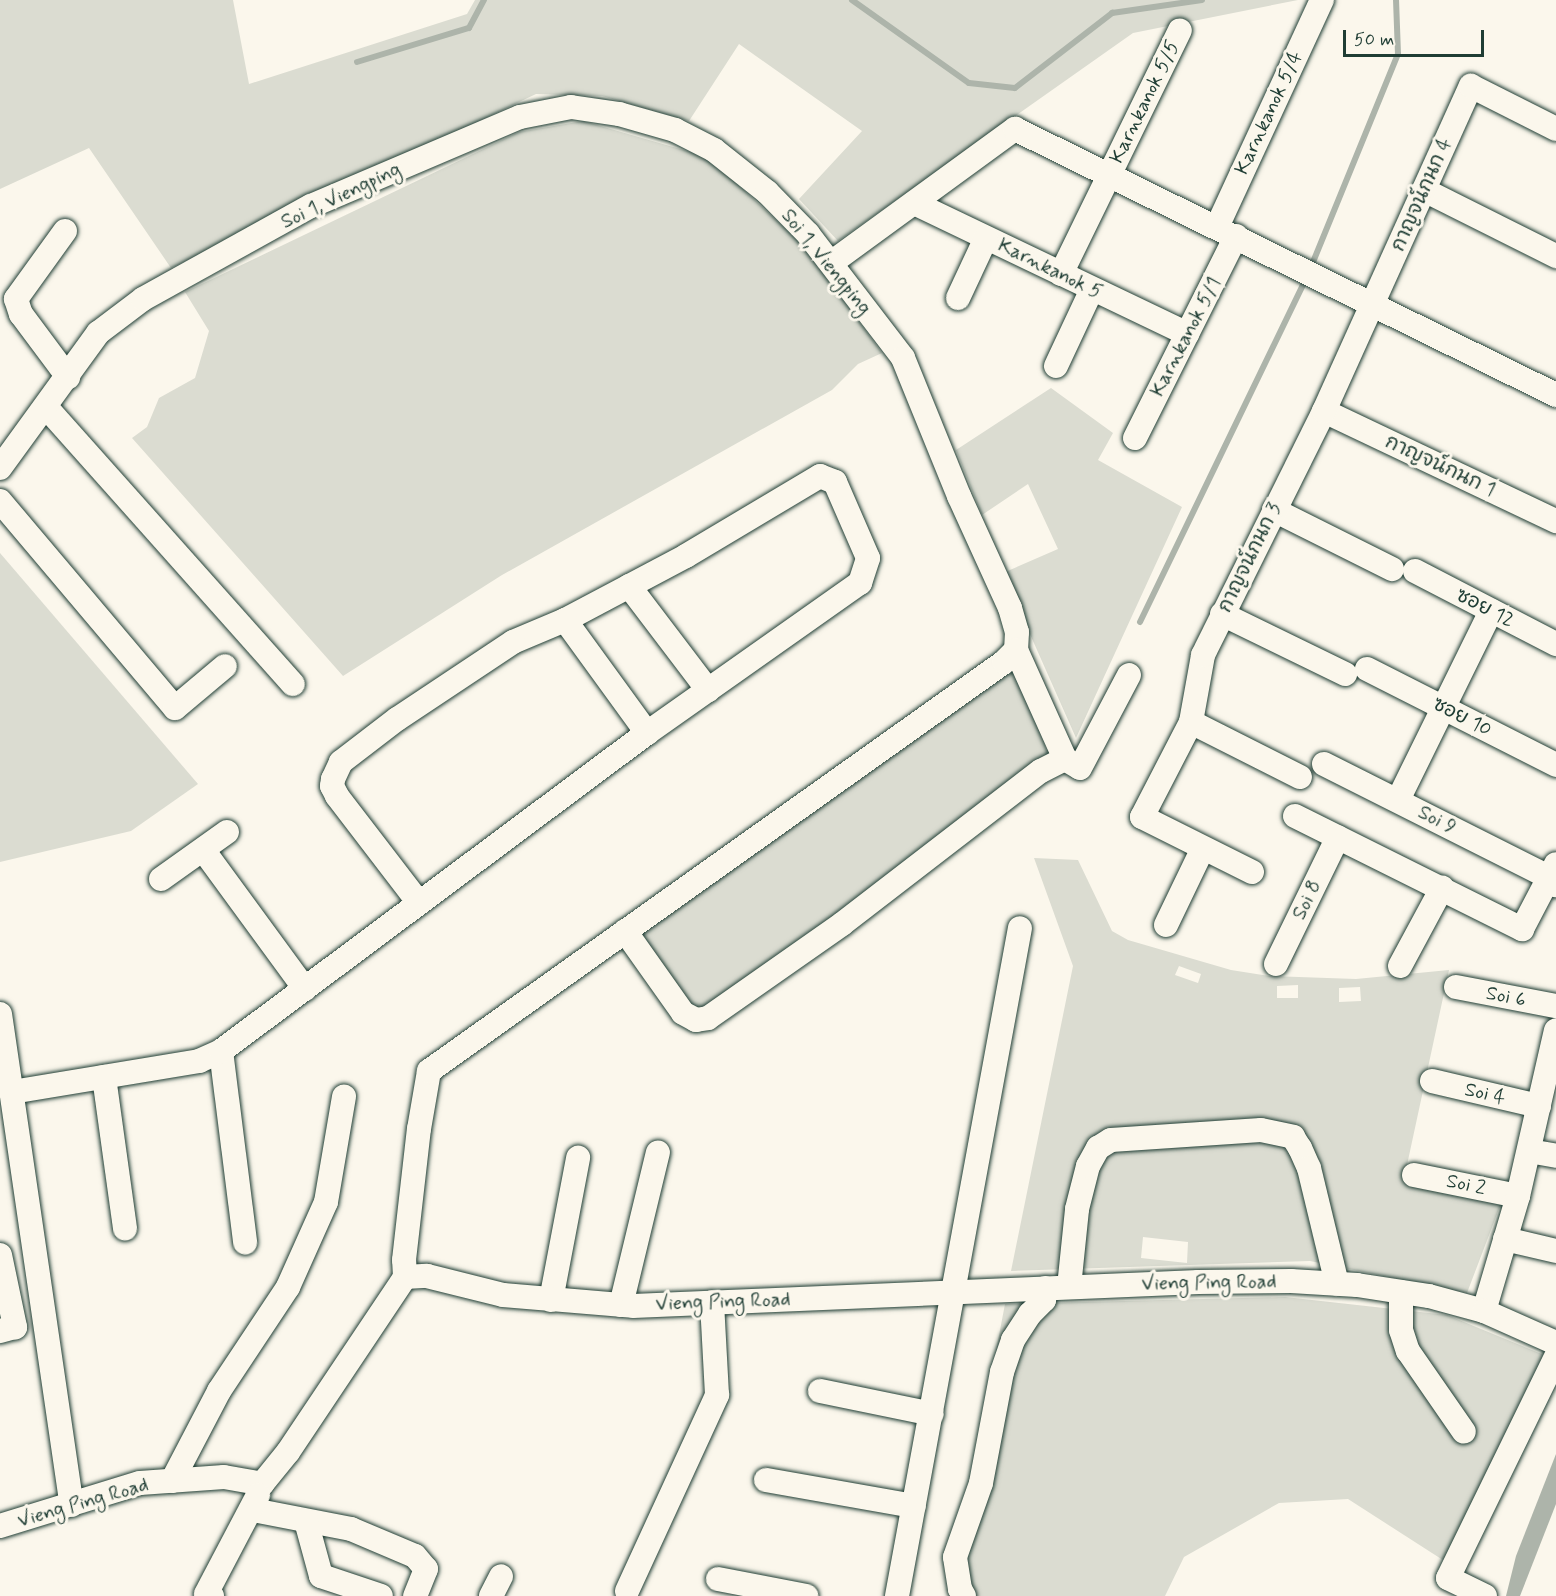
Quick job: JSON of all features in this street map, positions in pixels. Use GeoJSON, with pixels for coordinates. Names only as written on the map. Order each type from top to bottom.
{"type":"FeatureCollection","features":[{"type":"Feature","properties":{"kind":"street","name":"Karnkanok 5/4"},"geometry":{"type":"LineString","coordinates":[[1226,232],[1322,0]]}},
{"type":"Feature","properties":{"kind":"street","name":"Karnkanok 5/5"},"geometry":{"type":"LineString","coordinates":[[1061,273],[1180,30]]}},
{"type":"Feature","properties":{"kind":"street","name":"กาญจน์กนก 4"},"geometry":{"type":"LineString","coordinates":[[1373,304],[1471,86],[1556,129]]}},
{"type":"Feature","properties":{"kind":"street","name":"Soi 1, Viengping"},"geometry":{"type":"LineString","coordinates":[[0,468],[98,333],[143,299],[311,206],[520,117],[571,107],[619,114],[675,130],[714,150],[767,192],[808,234],[903,358],[958,496],[1010,608],[1017,632],[1016,650],[1065,759]]}},
{"type":"Feature","properties":{"kind":"street"},"geometry":{"type":"LineString","coordinates":[[831,263],[1015,129],[1556,395]]}},
{"type":"Feature","properties":{"kind":"street"},"geometry":{"type":"LineString","coordinates":[[1424,190],[1556,256]]}},
{"type":"Feature","properties":{"kind":"street","name":"Karnkanok 5"},"geometry":{"type":"LineString","coordinates":[[914,203],[1187,334]]}},
{"type":"Feature","properties":{"kind":"street"},"geometry":{"type":"LineString","coordinates":[[65,231],[16,298],[21,314],[68,377]]}},
{"type":"Feature","properties":{"kind":"street","name":"Karnkanok 5/1"},"geometry":{"type":"LineString","coordinates":[[1135,438],[1187,334],[1226,232]]}},
{"type":"Feature","properties":{"kind":"street"},"geometry":{"type":"LineString","coordinates":[[958,298],[986,238]]}},
{"type":"Feature","properties":{"kind":"street"},"geometry":{"type":"LineString","coordinates":[[1056,366],[1092,289]]}},
{"type":"Feature","properties":{"kind":"street","name":"กาญจน์กนก 3"},"geometry":{"type":"LineString","coordinates":[[1203,848],[1142,817],[1191,722],[1203,655],[1324,411],[1373,304]]}},
{"type":"Feature","properties":{"kind":"street"},"geometry":{"type":"LineString","coordinates":[[46,407],[293,684]]}},
{"type":"Feature","properties":{"kind":"street","name":"กาญจน์กนก 1"},"geometry":{"type":"LineString","coordinates":[[1324,411],[1556,521]]}},
{"type":"Feature","properties":{"kind":"street"},"geometry":{"type":"LineString","coordinates":[[12,1092],[200,1061],[221,1052],[647,734],[860,584],[868,558],[834,482],[820,476],[686,556],[565,620],[513,642],[361,744],[335,770],[332,786],[337,796],[419,903]]}},
{"type":"Feature","properties":{"kind":"street"},"geometry":{"type":"LineString","coordinates":[[0,501],[175,708],[225,666]]}},
{"type":"Feature","properties":{"kind":"street","name":"ซอย 12"},"geometry":{"type":"LineString","coordinates":[[1274,510],[1491,611],[1556,644]]}},
{"type":"Feature","properties":{"kind":"street"},"geometry":{"type":"LineString","coordinates":[[629,586],[708,690]]}},
{"type":"Feature","properties":{"kind":"street"},"geometry":{"type":"LineString","coordinates":[[1398,800],[1491,611]]}},
{"type":"Feature","properties":{"kind":"street","name":"ซอย 10"},"geometry":{"type":"LineString","coordinates":[[1222,614],[1443,707],[1556,765]]}},
{"type":"Feature","properties":{"kind":"street"},"geometry":{"type":"LineString","coordinates":[[565,620],[647,734]]}},
{"type":"Feature","properties":{"kind":"street"},"geometry":{"type":"LineString","coordinates":[[212,1596],[206,1594],[253,1510],[262,1484],[288,1452],[405,1277],[404,1260],[419,1129],[429,1071],[1004,662],[1016,650]]}},
{"type":"Feature","properties":{"kind":"street"},"geometry":{"type":"LineString","coordinates":[[625,931],[683,1013],[696,1020],[708,1018],[842,924],[1041,771],[1065,759],[1080,768],[1129,675]]}},
{"type":"Feature","properties":{"kind":"street"},"geometry":{"type":"LineString","coordinates":[[1191,722],[1300,777]]}},
{"type":"Feature","properties":{"kind":"street","name":"Soi 9"},"geometry":{"type":"LineString","coordinates":[[1324,764],[1554,875]]}},
{"type":"Feature","properties":{"kind":"street"},"geometry":{"type":"LineString","coordinates":[[1295,816],[1522,929],[1554,875]]}},
{"type":"Feature","properties":{"kind":"street"},"geometry":{"type":"LineString","coordinates":[[161,879],[204,851],[227,832]]}},
{"type":"Feature","properties":{"kind":"street","name":"Soi 8"},"geometry":{"type":"LineString","coordinates":[[1276,963],[1338,837]]}},
{"type":"Feature","properties":{"kind":"street"},"geometry":{"type":"LineString","coordinates":[[1166,925],[1203,848],[1252,872]]}},
{"type":"Feature","properties":{"kind":"street"},"geometry":{"type":"LineString","coordinates":[[204,851],[305,989]]}},
{"type":"Feature","properties":{"kind":"street"},"geometry":{"type":"LineString","coordinates":[[1400,966],[1442,888]]}},
{"type":"Feature","properties":{"kind":"street"},"geometry":{"type":"LineString","coordinates":[[897,1596],[1020,928]]}},
{"type":"Feature","properties":{"kind":"street","name":"Soi 6"},"geometry":{"type":"LineString","coordinates":[[1455,987],[1556,1006]]}},
{"type":"Feature","properties":{"kind":"street"},"geometry":{"type":"LineString","coordinates":[[0,1014],[72,1505]]}},
{"type":"Feature","properties":{"kind":"street"},"geometry":{"type":"LineString","coordinates":[[1484,1311],[1518,1196],[1553,1056],[1556,1030]]}},
{"type":"Feature","properties":{"kind":"street"},"geometry":{"type":"LineString","coordinates":[[221,1052],[245,1242]]}},
{"type":"Feature","properties":{"kind":"street"},"geometry":{"type":"LineString","coordinates":[[104,1077],[125,1229]]}},
{"type":"Feature","properties":{"kind":"street","name":"Soi 4"},"geometry":{"type":"LineString","coordinates":[[1432,1081],[1539,1106]]}},
{"type":"Feature","properties":{"kind":"street"},"geometry":{"type":"LineString","coordinates":[[172,1481],[219,1391],[288,1287],[298,1266],[326,1202],[344,1097]]}},
{"type":"Feature","properties":{"kind":"street"},"geometry":{"type":"LineString","coordinates":[[1069,1287],[1077,1209],[1088,1166],[1098,1148],[1111,1140],[1261,1130],[1293,1137],[1300,1148],[1309,1168],[1337,1284]]}},
{"type":"Feature","properties":{"kind":"street"},"geometry":{"type":"LineString","coordinates":[[1529,1151],[1556,1156]]}},
{"type":"Feature","properties":{"kind":"street"},"geometry":{"type":"LineString","coordinates":[[621,1305],[658,1152]]}},
{"type":"Feature","properties":{"kind":"street"},"geometry":{"type":"LineString","coordinates":[[551,1300],[578,1158]]}},
{"type":"Feature","properties":{"kind":"street","name":"Soi 2"},"geometry":{"type":"LineString","coordinates":[[1414,1175],[1518,1196]]}},
{"type":"Feature","properties":{"kind":"street"},"geometry":{"type":"LineString","coordinates":[[1505,1239],[1556,1251]]}},
{"type":"Feature","properties":{"kind":"street"},"geometry":{"type":"LineString","coordinates":[[0,1255],[15,1327],[0,1331]]}},
{"type":"Feature","properties":{"kind":"street","name":"Vieng Ping Road"},"geometry":{"type":"LineString","coordinates":[[405,1277],[427,1276],[503,1295],[621,1305],[1198,1282],[1291,1281],[1401,1292],[1484,1311],[1556,1343]]}},
{"type":"Feature","properties":{"kind":"street"},"geometry":{"type":"LineString","coordinates":[[963,1596],[955,1557],[981,1483],[1002,1372],[1013,1340],[1030,1314],[1044,1300],[1045,1288]]}},
{"type":"Feature","properties":{"kind":"street"},"geometry":{"type":"LineString","coordinates":[[1401,1292],[1401,1330],[1408,1351],[1464,1432]]}},
{"type":"Feature","properties":{"kind":"street"},"geometry":{"type":"LineString","coordinates":[[627,1591],[717,1395],[712,1302]]}},
{"type":"Feature","properties":{"kind":"street"},"geometry":{"type":"LineString","coordinates":[[1485,1596],[1448,1578],[1556,1357]]}},
{"type":"Feature","properties":{"kind":"street"},"geometry":{"type":"LineString","coordinates":[[820,1391],[932,1414]]}},
{"type":"Feature","properties":{"kind":"street","name":"Vieng Ping Road"},"geometry":{"type":"LineString","coordinates":[[0,1526],[140,1483],[224,1477],[262,1484]]}},
{"type":"Feature","properties":{"kind":"street"},"geometry":{"type":"LineString","coordinates":[[766,1480],[914,1506]]}},
{"type":"Feature","properties":{"kind":"street"},"geometry":{"type":"LineString","coordinates":[[253,1510],[351,1529],[415,1556],[426,1569],[415,1596]]}},
{"type":"Feature","properties":{"kind":"street"},"geometry":{"type":"LineString","coordinates":[[306,1521],[321,1576],[381,1596]]}},
{"type":"Feature","properties":{"kind":"street"},"geometry":{"type":"LineString","coordinates":[[718,1579],[806,1596]]}},
{"type":"Feature","properties":{"kind":"shaded area"},"geometry":{"type":"Polygon","coordinates":[[[0,0],[233,0],[249,84],[467,14],[475,0],[1298,0],[1133,33],[838,241],[799,199],[862,131],[739,44],[689,121],[602,96],[536,94],[171,268],[89,148],[0,189],[0,0]]]}},
{"type":"Feature","properties":{"kind":"shaded area"},"geometry":{"type":"Polygon","coordinates":[[[583,121],[708,157],[802,244],[882,353],[858,364],[832,390],[502,575],[343,676],[132,438],[147,427],[159,398],[195,378],[209,331],[185,292],[519,132],[583,121]]]}},
{"type":"Feature","properties":{"kind":"shaded area"},"geometry":{"type":"Polygon","coordinates":[[[1051,388],[1113,433],[1098,460],[1182,507],[1076,738],[1003,573],[1058,549],[1028,484],[982,515],[956,450],[1051,388]]]}},
{"type":"Feature","properties":{"kind":"shaded area"},"geometry":{"type":"Polygon","coordinates":[[[0,553],[198,784],[131,831],[0,862],[0,553]]]}},
{"type":"Feature","properties":{"kind":"shaded area"},"geometry":{"type":"Polygon","coordinates":[[[1013,665],[1025,675],[1048,756],[704,1013],[687,1008],[636,934],[1013,665]]]}},
{"type":"Feature","properties":{"kind":"shaded area"},"geometry":{"type":"Polygon","coordinates":[[[1034,858],[1078,860],[1112,931],[1128,940],[1231,970],[1269,976],[1356,979],[1449,970],[1404,1179],[1502,1201],[1467,1293],[1310,1261],[1011,1271],[1073,966],[1034,858]],[[1179,966],[1175,975],[1198,983],[1201,974],[1179,966]],[[1298,985],[1277,986],[1277,998],[1298,998],[1298,985]],[[1360,987],[1339,988],[1339,1002],[1361,1001],[1360,987]],[[1143,1237],[1141,1258],[1187,1263],[1188,1242],[1143,1237]]]}},
{"type":"Feature","properties":{"kind":"shaded area"},"geometry":{"type":"Polygon","coordinates":[[[1285,1297],[1447,1315],[1549,1357],[1446,1562],[1348,1499],[1279,1503],[1184,1557],[1165,1596],[949,1596],[1005,1304],[1285,1297]]]}},
{"type":"Feature","properties":{"kind":"shaded area"},"geometry":{"type":"Polygon","coordinates":[[[1556,1454],[1556,1504],[1520,1596],[1506,1596],[1516,1556],[1556,1454]]]}},
{"type":"Feature","properties":{"kind":"waterway"},"geometry":{"type":"LineString","coordinates":[[357,62],[469,28],[484,0]]}},
{"type":"Feature","properties":{"kind":"waterway"},"geometry":{"type":"LineString","coordinates":[[852,0],[969,83],[1015,88],[1112,13],[1202,0]]}},
{"type":"Feature","properties":{"kind":"waterway"},"geometry":{"type":"LineString","coordinates":[[1311,267],[1398,54],[1396,0]]}},
{"type":"Feature","properties":{"kind":"waterway"},"geometry":{"type":"LineString","coordinates":[[1140,622],[1307,277]]}}]}
